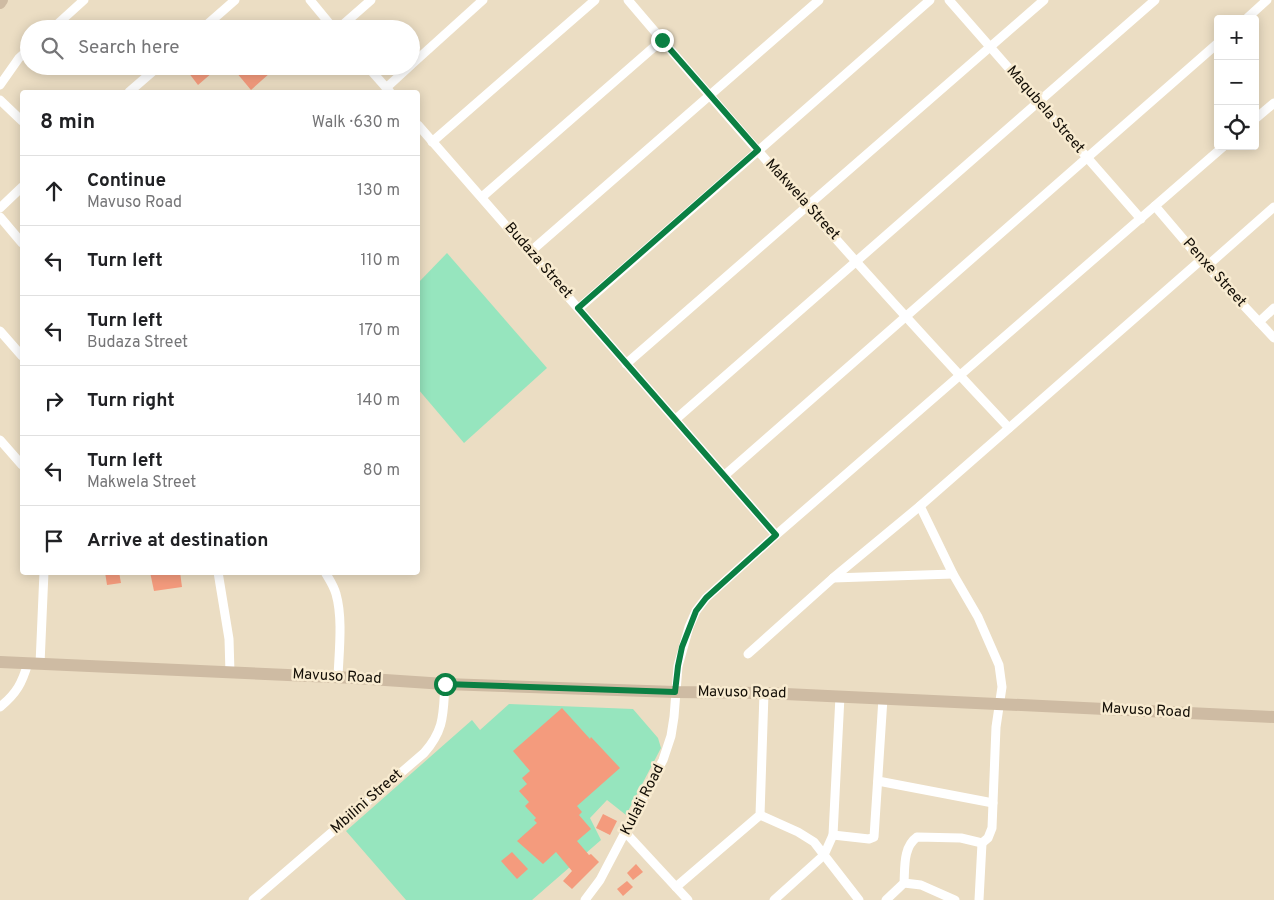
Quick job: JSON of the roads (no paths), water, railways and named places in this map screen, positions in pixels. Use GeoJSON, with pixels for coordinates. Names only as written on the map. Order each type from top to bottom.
{"type":"FeatureCollection","features":[{"type":"Feature","properties":{"kind":"street"},"geometry":{"type":"LineString","coordinates":[[62,20],[84,0]]}},
{"type":"Feature","properties":{"kind":"street"},"geometry":{"type":"LineString","coordinates":[[212,20],[235,0]]}},
{"type":"Feature","properties":{"kind":"street"},"geometry":{"type":"LineString","coordinates":[[310,0],[328,20]]}},
{"type":"Feature","properties":{"kind":"street"},"geometry":{"type":"LineString","coordinates":[[347,20],[371,0]]}},
{"type":"Feature","properties":{"kind":"street"},"geometry":{"type":"LineString","coordinates":[[420,57],[483,0]]}},
{"type":"Feature","properties":{"kind":"street"},"geometry":{"type":"LineString","coordinates":[[432,142],[594,0]]}},
{"type":"Feature","properties":{"kind":"street","name":"Makwela Street"},"geometry":{"type":"LineString","coordinates":[[628,0],[806,206],[1009,428]]}},
{"type":"Feature","properties":{"kind":"street"},"geometry":{"type":"LineString","coordinates":[[530,252],[819,0]]}},
{"type":"Feature","properties":{"kind":"street"},"geometry":{"type":"LineString","coordinates":[[578,308],[930,0]]}},
{"type":"Feature","properties":{"kind":"street","name":"Maqubela Street"},"geometry":{"type":"LineString","coordinates":[[949,0],[1141,219]]}},
{"type":"Feature","properties":{"kind":"street"},"geometry":{"type":"LineString","coordinates":[[626,364],[1044,0]]}},
{"type":"Feature","properties":{"kind":"street"},"geometry":{"type":"LineString","coordinates":[[676,420],[856,260],[1155,0]]}},
{"type":"Feature","properties":{"kind":"street"},"geometry":{"type":"LineString","coordinates":[[1250,15],[1267,0],[1274,9]]}},
{"type":"Feature","properties":{"kind":"street"},"geometry":{"type":"LineString","coordinates":[[482,197],[662,40]]}},
{"type":"Feature","properties":{"kind":"street"},"geometry":{"type":"LineString","coordinates":[[725,475],[1214,46]]}},
{"type":"Feature","properties":{"kind":"street"},"geometry":{"type":"LineString","coordinates":[[0,85],[20,58]]}},
{"type":"Feature","properties":{"kind":"street"},"geometry":{"type":"LineString","coordinates":[[131,90],[149,75]]}},
{"type":"Feature","properties":{"kind":"street"},"geometry":{"type":"LineString","coordinates":[[375,75],[388,90],[402,75]]}},
{"type":"Feature","properties":{"kind":"street"},"geometry":{"type":"LineString","coordinates":[[0,100],[20,118]]}},
{"type":"Feature","properties":{"kind":"street"},"geometry":{"type":"LineString","coordinates":[[1259,116],[1274,103]]}},
{"type":"Feature","properties":{"kind":"street","name":"Budaza Street"},"geometry":{"type":"LineString","coordinates":[[420,127],[776,535]]}},
{"type":"Feature","properties":{"kind":"street","name":"Kulati Road"},"geometry":{"type":"LineString","coordinates":[[585,900],[600,880],[626,833],[666,752],[674,717],[675,692],[682,647],[696,611],[706,598],[959,375],[1219,150]]}},
{"type":"Feature","properties":{"kind":"street"},"geometry":{"type":"LineString","coordinates":[[0,208],[20,189]]}},
{"type":"Feature","properties":{"kind":"street","name":"Penxe Street"},"geometry":{"type":"LineString","coordinates":[[1156,206],[1204,263],[1274,338]]}},
{"type":"Feature","properties":{"kind":"street"},"geometry":{"type":"LineString","coordinates":[[748,654],[1009,428],[1204,263],[1274,207]]}},
{"type":"Feature","properties":{"kind":"street"},"geometry":{"type":"LineString","coordinates":[[0,217],[20,241]]}},
{"type":"Feature","properties":{"kind":"street"},"geometry":{"type":"LineString","coordinates":[[1259,322],[1274,308]]}},
{"type":"Feature","properties":{"kind":"street"},"geometry":{"type":"LineString","coordinates":[[0,331],[20,354]]}},
{"type":"Feature","properties":{"kind":"street"},"geometry":{"type":"LineString","coordinates":[[0,440],[20,463]]}},
{"type":"Feature","properties":{"kind":"street"},"geometry":{"type":"LineString","coordinates":[[920,506],[978,617],[996,655],[1002,679],[996,728],[992,828],[988,838],[982,843],[978,900]]}},
{"type":"Feature","properties":{"kind":"street"},"geometry":{"type":"LineString","coordinates":[[834,578],[954,574]]}},
{"type":"Feature","properties":{"kind":"street"},"geometry":{"type":"LineString","coordinates":[[0,707],[10,699],[21,685],[34,663],[44,575]]}},
{"type":"Feature","properties":{"kind":"street"},"geometry":{"type":"LineString","coordinates":[[218,575],[228,639],[230,673]]}},
{"type":"Feature","properties":{"kind":"street"},"geometry":{"type":"LineString","coordinates":[[327,575],[334,588],[337,601],[338,677]]}},
{"type":"Feature","properties":{"kind":"street","name":"Mavuso Road"},"geometry":{"type":"LineString","coordinates":[[0,662],[338,677],[445,684],[840,696],[1274,717]]}},
{"type":"Feature","properties":{"kind":"street","name":"Mbilini Street"},"geometry":{"type":"LineString","coordinates":[[253,900],[424,753],[439,732],[443,715],[445,684]]}},
{"type":"Feature","properties":{"kind":"street"},"geometry":{"type":"LineString","coordinates":[[676,887],[760,815],[764,693]]}},
{"type":"Feature","properties":{"kind":"street"},"geometry":{"type":"LineString","coordinates":[[774,900],[824,855],[833,836],[840,696]]}},
{"type":"Feature","properties":{"kind":"street"},"geometry":{"type":"LineString","coordinates":[[833,836],[873,838],[883,698]]}},
{"type":"Feature","properties":{"kind":"street"},"geometry":{"type":"LineString","coordinates":[[878,781],[993,803]]}},
{"type":"Feature","properties":{"kind":"street"},"geometry":{"type":"LineString","coordinates":[[760,815],[814,842],[859,900]]}},
{"type":"Feature","properties":{"kind":"street"},"geometry":{"type":"LineString","coordinates":[[626,833],[688,900]]}},
{"type":"Feature","properties":{"kind":"street"},"geometry":{"type":"LineString","coordinates":[[886,900],[904,883],[907,848],[911,841],[917,837],[962,838],[982,843]]}},
{"type":"Feature","properties":{"kind":"street"},"geometry":{"type":"LineString","coordinates":[[904,883],[921,885],[955,900]]}}]}
